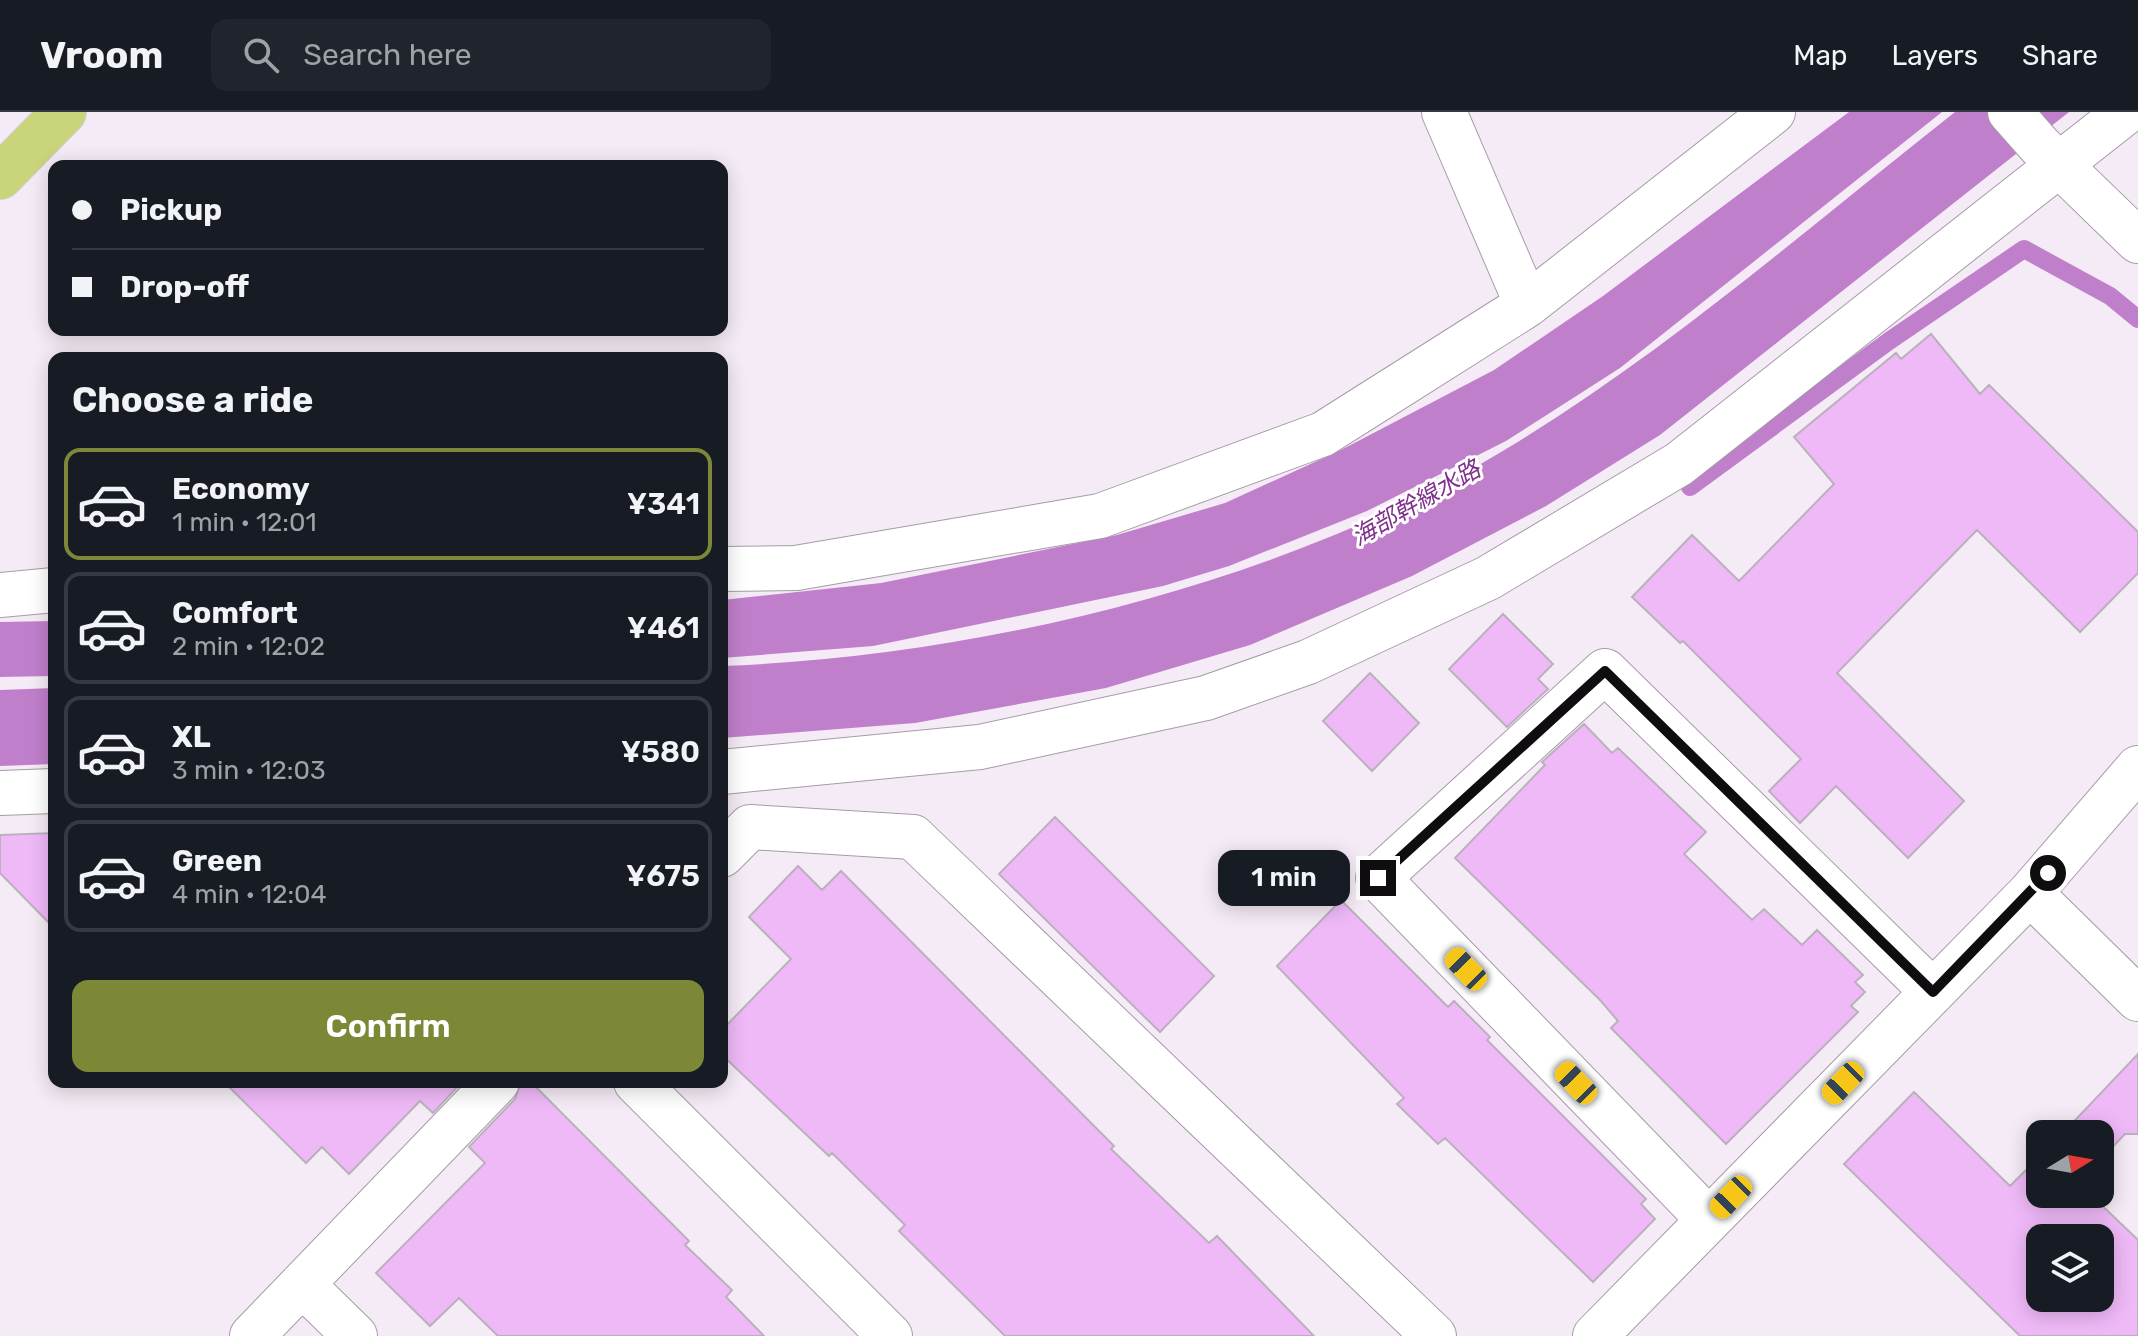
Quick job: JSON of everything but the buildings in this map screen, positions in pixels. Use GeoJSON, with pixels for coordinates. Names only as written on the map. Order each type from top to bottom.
{"type":"FeatureCollection","features":[{"type":"Feature","properties":{"kind":"main road"},"geometry":{"type":"LineString","coordinates":[[0,177],[64,112]]}},
{"type":"Feature","properties":{"kind":"street"},"geometry":{"type":"LineString","coordinates":[[1444,112],[1527,305]]}},
{"type":"Feature","properties":{"kind":"street"},"geometry":{"type":"LineString","coordinates":[[728,569],[796,568],[1100,516],[1323,434],[1527,305],[1773,112]]}},
{"type":"Feature","properties":{"kind":"street"},"geometry":{"type":"LineString","coordinates":[[2010,112],[2138,241]]}},
{"type":"Feature","properties":{"kind":"street"},"geometry":{"type":"LineString","coordinates":[[1434,1336],[913,837],[736,841],[740,771],[980,747],[1206,698],[1308,662],[1488,578],[1679,464],[2051,156],[2126,112]]}},
{"type":"Feature","properties":{"kind":"street"},"geometry":{"type":"LineString","coordinates":[[0,595],[48,591]]}},
{"type":"Feature","properties":{"kind":"street"},"geometry":{"type":"LineString","coordinates":[[1709,1220],[1378,878],[1605,671],[1933,992]]}},
{"type":"Feature","properties":{"kind":"street"},"geometry":{"type":"LineString","coordinates":[[1595,1336],[2030,893],[2138,768]]}},
{"type":"Feature","properties":{"kind":"street"},"geometry":{"type":"LineString","coordinates":[[0,793],[48,791]]}},
{"type":"Feature","properties":{"kind":"street"},"geometry":{"type":"LineString","coordinates":[[2030,893],[2138,999]]}},
{"type":"Feature","properties":{"kind":"street"},"geometry":{"type":"LineString","coordinates":[[252,1336],[491,1088]]}},
{"type":"Feature","properties":{"kind":"street"},"geometry":{"type":"LineString","coordinates":[[642,1088],[890,1336]]}},
{"type":"Feature","properties":{"kind":"street"},"geometry":{"type":"LineString","coordinates":[[302,1284],[355,1336]]}},
{"type":"Feature","properties":{"kind":"water"},"geometry":{"type":"Polygon","coordinates":[[[1849,112],[1942,112],[1620,368],[1506,441],[1367,511],[1229,566],[1163,586],[873,646],[728,658],[728,599],[881,583],[1117,535],[1225,503],[1341,450],[1494,370],[1603,296],[1849,112]]]}},
{"type":"Feature","properties":{"kind":"water","name":"海部幹線水路"},"geometry":{"type":"Polygon","coordinates":[[[1955,112],[2069,112],[1660,435],[1546,506],[1412,576],[1250,645],[1106,688],[915,723],[728,738],[728,666],[821,660],[923,647],[1027,628],[1130,604],[1232,573],[1331,536],[1424,494],[1511,446],[1627,369],[1738,286],[1955,112]]]}},
{"type":"Feature","properties":{"kind":"water"},"geometry":{"type":"Polygon","coordinates":[[[48,621],[48,676],[0,677],[0,622],[48,621]]]}},
{"type":"Feature","properties":{"kind":"water"},"geometry":{"type":"Polygon","coordinates":[[[48,688],[48,764],[0,766],[0,690],[48,688]]]}},
{"type":"Feature","properties":{"kind":"waterway"},"geometry":{"type":"LineString","coordinates":[[1690,487],[1889,341],[2024,249],[2110,296],[2138,319]]}},
{"type":"Feature","properties":{"kind":"route"},"geometry":{"type":"LineString","coordinates":[[1378,878],[1605,671],[1933,992],[2048,873]]}}]}
